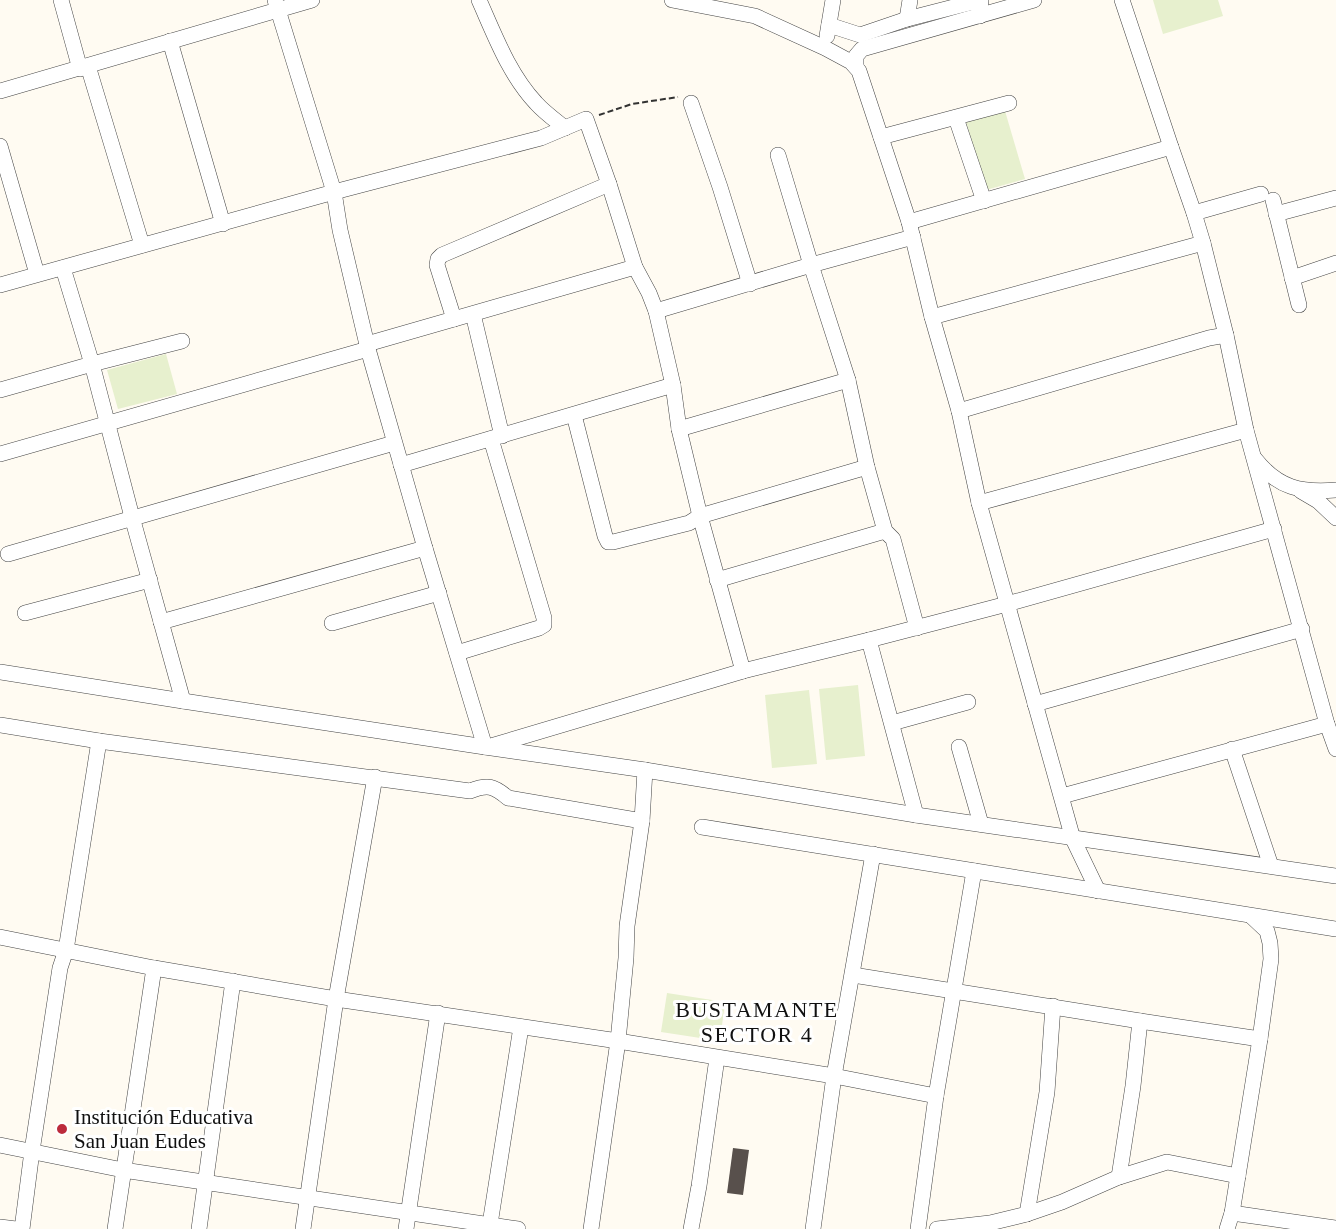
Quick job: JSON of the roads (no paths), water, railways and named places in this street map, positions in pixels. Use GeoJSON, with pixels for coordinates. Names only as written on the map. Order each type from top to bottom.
{"type":"FeatureCollection","features":[{"type":"Feature","properties":{"kind":"street"},"geometry":{"type":"LineString","coordinates":[[61,0],[142,245]]}},
{"type":"Feature","properties":{"kind":"street"},"geometry":{"type":"LineString","coordinates":[[0,91],[170,41],[277,5],[312,0]]}},
{"type":"Feature","properties":{"kind":"street"},"geometry":{"type":"LineString","coordinates":[[479,0],[504,57],[518,80],[536,104],[565,128]]}},
{"type":"Feature","properties":{"kind":"street"},"geometry":{"type":"LineString","coordinates":[[755,16],[757,0]]}},
{"type":"Feature","properties":{"kind":"street"},"geometry":{"type":"LineString","coordinates":[[825,48],[833,0]]}},
{"type":"Feature","properties":{"kind":"street"},"geometry":{"type":"LineString","coordinates":[[907,19],[910,0]]}},
{"type":"Feature","properties":{"kind":"street"},"geometry":{"type":"LineString","coordinates":[[828,26],[860,35],[907,19],[981,0],[980,16]]}},
{"type":"Feature","properties":{"kind":"street"},"geometry":{"type":"LineString","coordinates":[[856,66],[856,56],[862,49],[1034,0]]}},
{"type":"Feature","properties":{"kind":"street"},"geometry":{"type":"LineString","coordinates":[[1122,0],[1203,243],[1246,430],[1336,749]]}},
{"type":"Feature","properties":{"kind":"street"},"geometry":{"type":"LineString","coordinates":[[679,1],[755,16],[825,48],[856,66],[859,71],[911,230],[959,411],[979,502],[1073,839],[1098,891]]}},
{"type":"Feature","properties":{"kind":"street"},"geometry":{"type":"LineString","coordinates":[[277,5],[334,192],[340,230],[367,347],[485,747]]}},
{"type":"Feature","properties":{"kind":"street"},"geometry":{"type":"LineString","coordinates":[[170,41],[223,224]]}},
{"type":"Feature","properties":{"kind":"street"},"geometry":{"type":"LineString","coordinates":[[691,103],[750,284]]}},
{"type":"Feature","properties":{"kind":"street"},"geometry":{"type":"LineString","coordinates":[[881,136],[1009,103]]}},
{"type":"Feature","properties":{"kind":"street"},"geometry":{"type":"LineString","coordinates":[[956,118],[984,201]]}},
{"type":"Feature","properties":{"kind":"street"},"geometry":{"type":"LineString","coordinates":[[0,285],[334,192],[542,138],[586,119],[635,267],[656,311],[673,385],[679,429],[700,516],[743,671]]}},
{"type":"Feature","properties":{"kind":"street"},"geometry":{"type":"LineString","coordinates":[[0,146],[37,274]]}},
{"type":"Feature","properties":{"kind":"street"},"geometry":{"type":"LineString","coordinates":[[656,311],[811,265],[911,230],[984,201],[1171,147]]}},
{"type":"Feature","properties":{"kind":"street"},"geometry":{"type":"LineString","coordinates":[[778,155],[848,380],[867,467],[885,531],[893,539],[917,628]]}},
{"type":"Feature","properties":{"kind":"street"},"geometry":{"type":"LineString","coordinates":[[454,319],[438,266],[438,259],[442,255],[609,184]]}},
{"type":"Feature","properties":{"kind":"street"},"geometry":{"type":"LineString","coordinates":[[1194,213],[1270,203],[1336,198]]}},
{"type":"Feature","properties":{"kind":"street"},"geometry":{"type":"LineString","coordinates":[[1270,203],[1299,305]]}},
{"type":"Feature","properties":{"kind":"street"},"geometry":{"type":"LineString","coordinates":[[933,317],[1203,243]]}},
{"type":"Feature","properties":{"kind":"street"},"geometry":{"type":"LineString","coordinates":[[1292,278],[1336,263]]}},
{"type":"Feature","properties":{"kind":"street"},"geometry":{"type":"LineString","coordinates":[[0,454],[635,267]]}},
{"type":"Feature","properties":{"kind":"street"},"geometry":{"type":"LineString","coordinates":[[63,268],[92,364],[183,701]]}},
{"type":"Feature","properties":{"kind":"street"},"geometry":{"type":"LineString","coordinates":[[457,653],[544,625],[497,437],[473,314]]}},
{"type":"Feature","properties":{"kind":"street"},"geometry":{"type":"LineString","coordinates":[[959,411],[1226,335]]}},
{"type":"Feature","properties":{"kind":"street"},"geometry":{"type":"LineString","coordinates":[[0,390],[182,341]]}},
{"type":"Feature","properties":{"kind":"street"},"geometry":{"type":"LineString","coordinates":[[679,429],[848,380]]}},
{"type":"Feature","properties":{"kind":"street"},"geometry":{"type":"LineString","coordinates":[[401,465],[673,385]]}},
{"type":"Feature","properties":{"kind":"street"},"geometry":{"type":"LineString","coordinates":[[574,415],[608,542],[688,523],[700,516],[867,467]]}},
{"type":"Feature","properties":{"kind":"street"},"geometry":{"type":"LineString","coordinates":[[979,502],[1246,430]]}},
{"type":"Feature","properties":{"kind":"street"},"geometry":{"type":"LineString","coordinates":[[8,554],[394,443]]}},
{"type":"Feature","properties":{"kind":"street"},"geometry":{"type":"LineString","coordinates":[[1254,457],[1264,471],[1318,501],[1336,518]]}},
{"type":"Feature","properties":{"kind":"street"},"geometry":{"type":"LineString","coordinates":[[1300,490],[1336,490]]}},
{"type":"Feature","properties":{"kind":"street"},"geometry":{"type":"LineString","coordinates":[[485,747],[743,671],[1007,604],[1274,529]]}},
{"type":"Feature","properties":{"kind":"street"},"geometry":{"type":"LineString","coordinates":[[717,580],[885,531]]}},
{"type":"Feature","properties":{"kind":"street"},"geometry":{"type":"LineString","coordinates":[[161,622],[425,548]]}},
{"type":"Feature","properties":{"kind":"street"},"geometry":{"type":"LineString","coordinates":[[26,613],[150,580]]}},
{"type":"Feature","properties":{"kind":"street"},"geometry":{"type":"LineString","coordinates":[[332,623],[439,593]]}},
{"type":"Feature","properties":{"kind":"street"},"geometry":{"type":"LineString","coordinates":[[1035,704],[1302,629]]}},
{"type":"Feature","properties":{"kind":"street"},"geometry":{"type":"LineString","coordinates":[[869,640],[916,815]]}},
{"type":"Feature","properties":{"kind":"street"},"geometry":{"type":"LineString","coordinates":[[0,672],[645,770],[1073,839],[1336,876]]}},
{"type":"Feature","properties":{"kind":"street"},"geometry":{"type":"LineString","coordinates":[[892,723],[968,702]]}},
{"type":"Feature","properties":{"kind":"street"},"geometry":{"type":"LineString","coordinates":[[1062,796],[1327,723]]}},
{"type":"Feature","properties":{"kind":"street"},"geometry":{"type":"LineString","coordinates":[[0,725],[99,741],[470,791],[490,786],[508,798],[642,821]]}},
{"type":"Feature","properties":{"kind":"street"},"geometry":{"type":"LineString","coordinates":[[22,1229],[60,969],[66,950],[99,741]]}},
{"type":"Feature","properties":{"kind":"street"},"geometry":{"type":"LineString","coordinates":[[959,747],[981,824]]}},
{"type":"Feature","properties":{"kind":"street"},"geometry":{"type":"LineString","coordinates":[[1232,749],[1271,866]]}},
{"type":"Feature","properties":{"kind":"street"},"geometry":{"type":"LineString","coordinates":[[591,1229],[618,1041],[627,926],[642,821],[645,770]]}},
{"type":"Feature","properties":{"kind":"street"},"geometry":{"type":"LineString","coordinates":[[303,1229],[336,999],[375,777]]}},
{"type":"Feature","properties":{"kind":"street"},"geometry":{"type":"LineString","coordinates":[[702,826],[1336,929]]}},
{"type":"Feature","properties":{"kind":"street"},"geometry":{"type":"LineString","coordinates":[[813,1229],[834,1076],[873,854]]}},
{"type":"Feature","properties":{"kind":"street"},"geometry":{"type":"LineString","coordinates":[[918,1229],[936,1096],[974,871]]}},
{"type":"Feature","properties":{"kind":"street"},"geometry":{"type":"LineString","coordinates":[[1227,1229],[1232,1213],[1260,1039],[1270,959],[1267,931],[1251,916]]}},
{"type":"Feature","properties":{"kind":"street"},"geometry":{"type":"LineString","coordinates":[[0,937],[154,968],[336,999],[618,1041],[834,1076],[936,1096]]}},
{"type":"Feature","properties":{"kind":"street"},"geometry":{"type":"LineString","coordinates":[[115,1229],[154,968]]}},
{"type":"Feature","properties":{"kind":"street"},"geometry":{"type":"LineString","coordinates":[[853,975],[1260,1039]]}},
{"type":"Feature","properties":{"kind":"street"},"geometry":{"type":"LineString","coordinates":[[199,1229],[233,981]]}},
{"type":"Feature","properties":{"kind":"street"},"geometry":{"type":"LineString","coordinates":[[1027,1214],[1047,1092],[1053,1006]]}},
{"type":"Feature","properties":{"kind":"street"},"geometry":{"type":"LineString","coordinates":[[406,1229],[438,1013]]}},
{"type":"Feature","properties":{"kind":"street"},"geometry":{"type":"LineString","coordinates":[[1119,1177],[1140,1021]]}},
{"type":"Feature","properties":{"kind":"street"},"geometry":{"type":"LineString","coordinates":[[490,1224],[521,1027]]}},
{"type":"Feature","properties":{"kind":"street"},"geometry":{"type":"LineString","coordinates":[[691,1229],[717,1058]]}},
{"type":"Feature","properties":{"kind":"street"},"geometry":{"type":"LineString","coordinates":[[0,1145],[123,1170],[518,1229]]}},
{"type":"Feature","properties":{"kind":"street"},"geometry":{"type":"LineString","coordinates":[[937,1229],[990,1223],[1027,1214],[1062,1202],[1119,1177],[1167,1162],[1238,1176]]}},
{"type":"Feature","properties":{"kind":"street"},"geometry":{"type":"LineString","coordinates":[[1232,1213],[1336,1228]]}},
{"type":"Feature","properties":{"kind":"street"},"geometry":{"type":"LineString","coordinates":[[0,1227],[16,1229]]}},
{"type":"Feature","properties":{"kind":"place","name":"Institución Educativa San Juan Eudes"},"geometry":{"type":"Point","coordinates":[62,1129]}},
{"type":"Feature","properties":{"kind":"district","name":"BUSTAMANTE SECTOR 4"},"geometry":{"type":"Point","coordinates":[757,1022]}}]}
